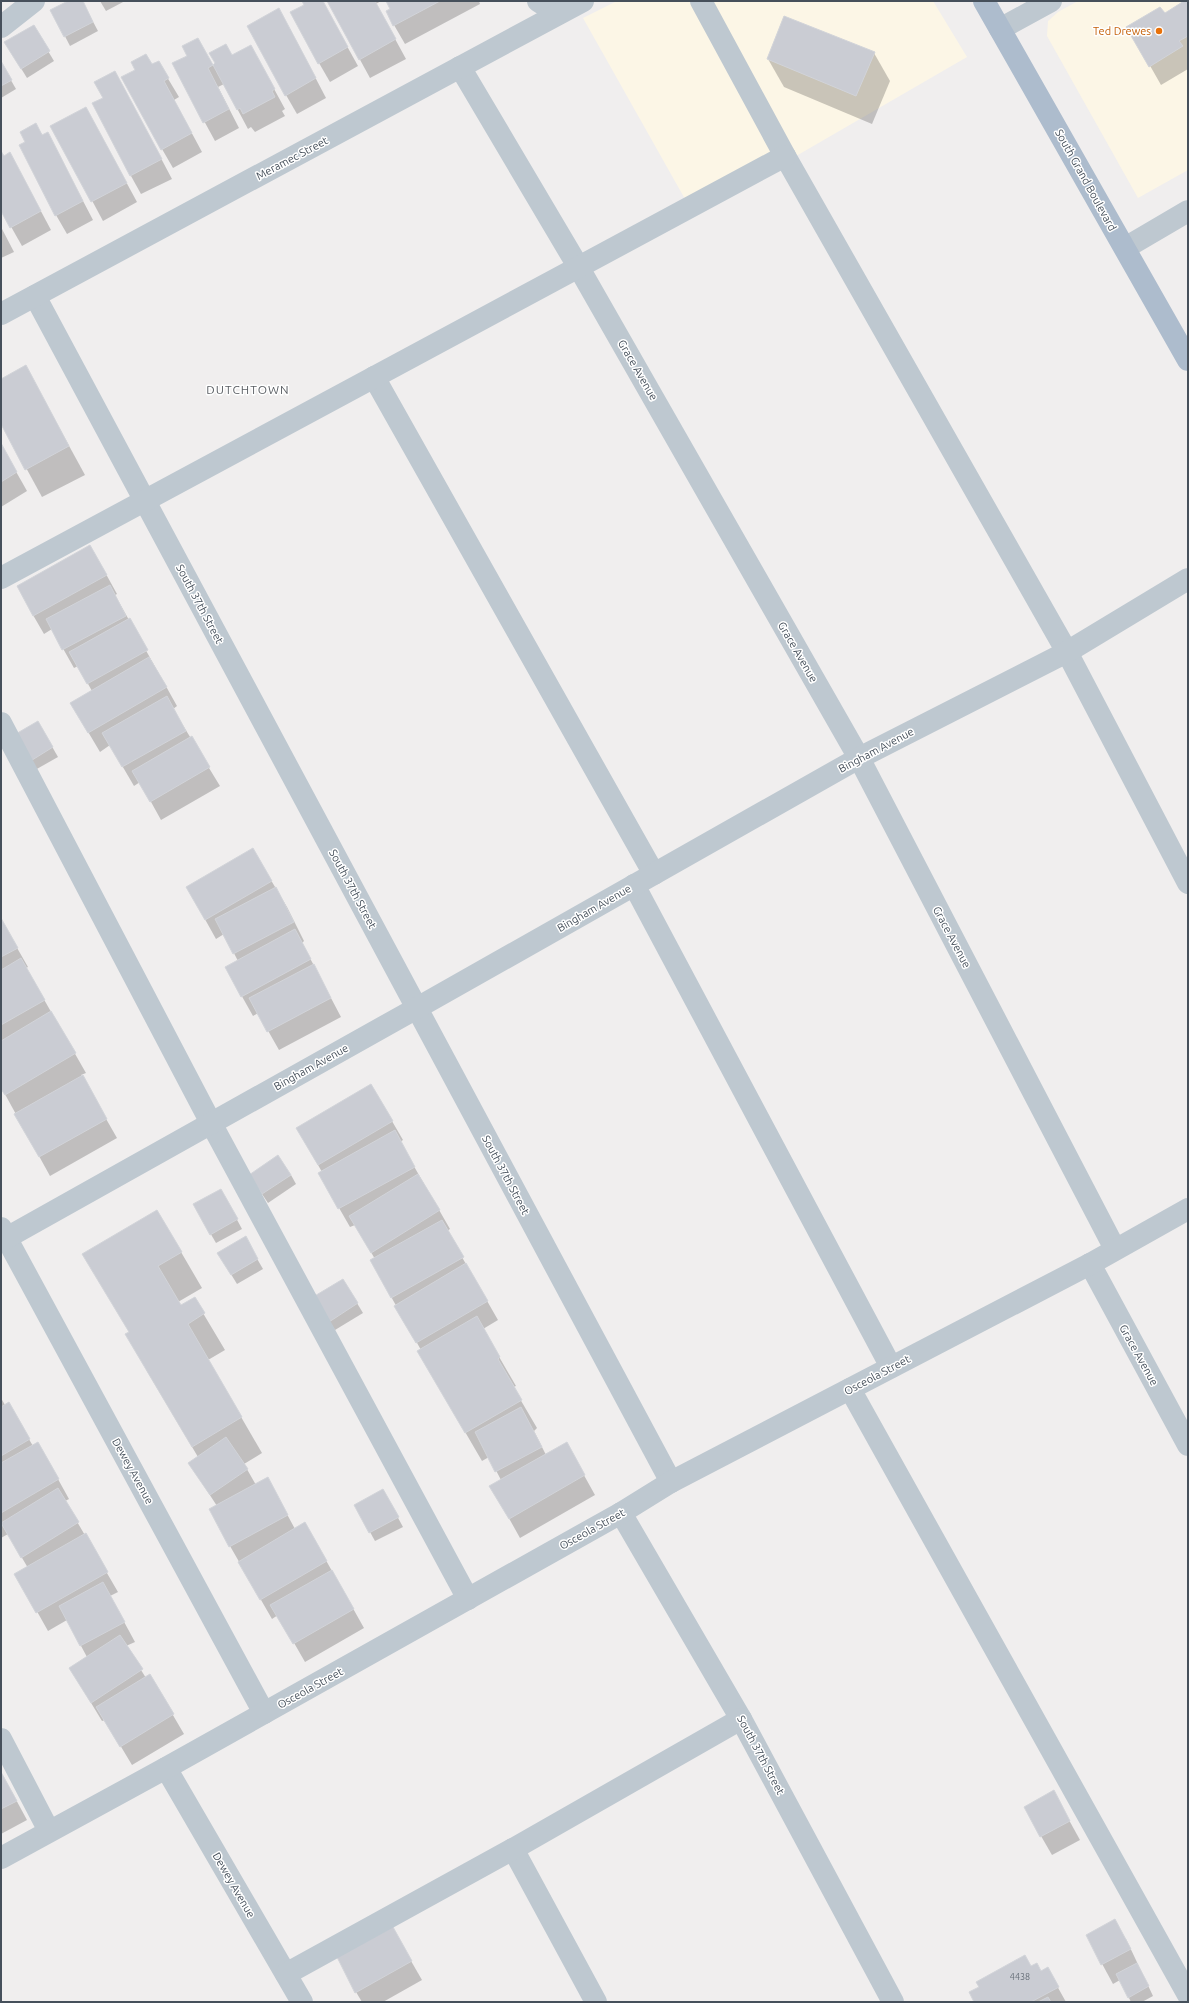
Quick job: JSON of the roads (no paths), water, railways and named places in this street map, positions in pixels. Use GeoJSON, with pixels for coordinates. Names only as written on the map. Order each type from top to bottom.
{"type":"FeatureCollection","features":[{"type":"Feature","properties":{"kind":"main road","name":"South Grand Boulevard"},"geometry":{"type":"LineString","coordinates":[[984,1],[1188,360]]}},
{"type":"Feature","properties":{"kind":"street"},"geometry":{"type":"LineString","coordinates":[[1,27],[34,1]]}},
{"type":"Feature","properties":{"kind":"street"},"geometry":{"type":"LineString","coordinates":[[538,1],[558,14]]}},
{"type":"Feature","properties":{"kind":"street","name":"Meramec Street"},"geometry":{"type":"LineString","coordinates":[[1,314],[583,1]]}},
{"type":"Feature","properties":{"kind":"street"},"geometry":{"type":"LineString","coordinates":[[701,1],[785,156],[1067,652],[1188,883]]}},
{"type":"Feature","properties":{"kind":"street"},"geometry":{"type":"LineString","coordinates":[[1000,29],[1051,1]]}},
{"type":"Feature","properties":{"kind":"street","name":"Grace Avenue"},"geometry":{"type":"LineString","coordinates":[[460,67],[579,268],[859,758],[1115,1249]]}},
{"type":"Feature","properties":{"kind":"street"},"geometry":{"type":"LineString","coordinates":[[1,578],[785,156]]}},
{"type":"Feature","properties":{"kind":"street"},"geometry":{"type":"LineString","coordinates":[[1125,248],[1188,211]]}},
{"type":"Feature","properties":{"kind":"street","name":"South 37th Street"},"geometry":{"type":"LineString","coordinates":[[35,296],[671,1482]]}},
{"type":"Feature","properties":{"kind":"street"},"geometry":{"type":"LineString","coordinates":[[374,378],[654,874]]}},
{"type":"Feature","properties":{"kind":"street","name":"Bingham Avenue"},"geometry":{"type":"LineString","coordinates":[[3,1236],[211,1123],[417,1008],[859,758],[1067,652],[1188,579]]}},
{"type":"Feature","properties":{"kind":"street"},"geometry":{"type":"LineString","coordinates":[[1,723],[211,1123],[468,1599]]}},
{"type":"Feature","properties":{"kind":"street"},"geometry":{"type":"LineString","coordinates":[[634,885],[891,1367]]}},
{"type":"Feature","properties":{"kind":"street","name":"Osceola Street"},"geometry":{"type":"LineString","coordinates":[[1,1858],[166,1768],[468,1599],[621,1513],[671,1482],[1090,1264],[1188,1209]]}},
{"type":"Feature","properties":{"kind":"street","name":"Dewey Avenue"},"geometry":{"type":"LineString","coordinates":[[3,1236],[264,1713]]}},
{"type":"Feature","properties":{"kind":"street","name":"Grace Avenue"},"geometry":{"type":"LineString","coordinates":[[1090,1264],[1188,1445]]}},
{"type":"Feature","properties":{"kind":"street"},"geometry":{"type":"LineString","coordinates":[[850,1389],[1188,1995]]}},
{"type":"Feature","properties":{"kind":"street","name":"South 37th Street"},"geometry":{"type":"LineString","coordinates":[[621,1513],[741,1719],[893,2002]]}},
{"type":"Feature","properties":{"kind":"street"},"geometry":{"type":"LineString","coordinates":[[286,1974],[513,1849],[741,1719]]}},
{"type":"Feature","properties":{"kind":"street"},"geometry":{"type":"LineString","coordinates":[[1,1739],[49,1831]]}},
{"type":"Feature","properties":{"kind":"street","name":"Dewey Avenue"},"geometry":{"type":"LineString","coordinates":[[166,1768],[302,2002]]}},
{"type":"Feature","properties":{"kind":"street"},"geometry":{"type":"LineString","coordinates":[[513,1849],[596,2002]]}},
{"type":"Feature","properties":{"kind":"place","name":"Ted Drewes"},"geometry":{"type":"Point","coordinates":[1159,31]}},
{"type":"Feature","properties":{"kind":"district","name":"DUTCHTOWN"},"geometry":{"type":"Point","coordinates":[248,390]}}]}
